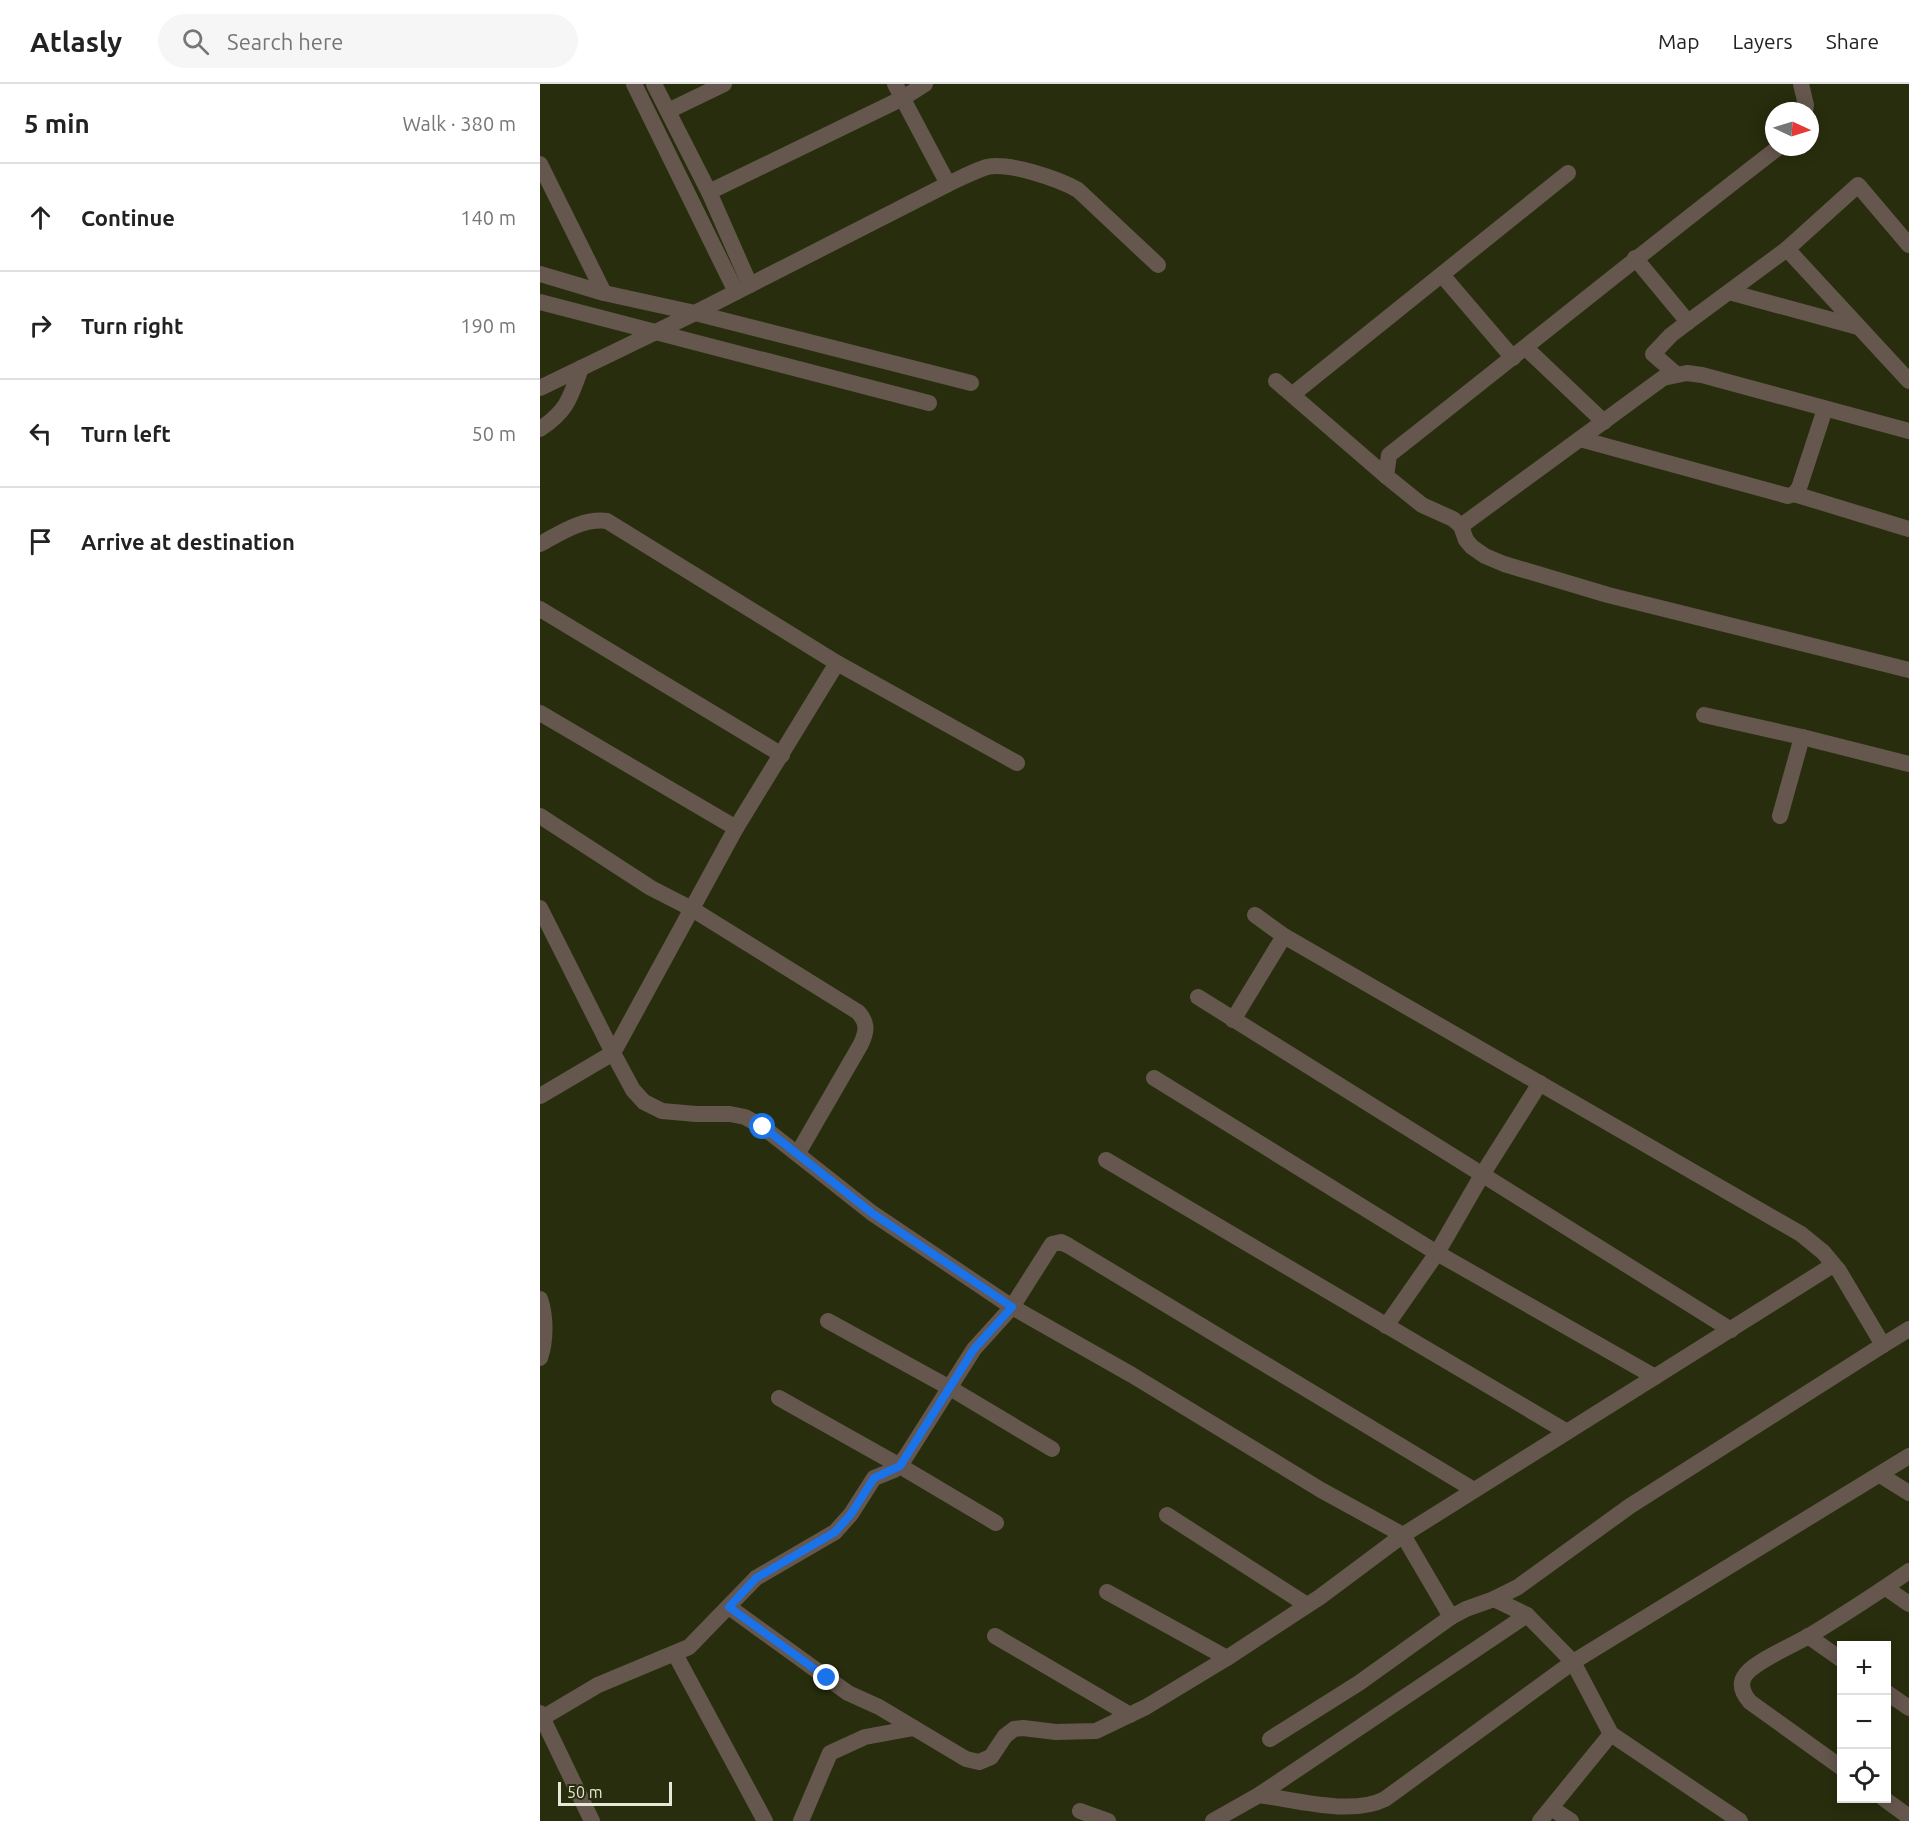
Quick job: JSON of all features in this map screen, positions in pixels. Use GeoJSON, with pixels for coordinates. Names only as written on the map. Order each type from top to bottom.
{"type":"FeatureCollection","features":[{"type":"Feature","properties":{"kind":"street"},"geometry":{"type":"LineString","coordinates":[[634,84],[743,289]]}},
{"type":"Feature","properties":{"kind":"street"},"geometry":{"type":"LineString","coordinates":[[654,84],[709,192],[743,289]]}},
{"type":"Feature","properties":{"kind":"street"},"geometry":{"type":"LineString","coordinates":[[668,111],[724,84]]}},
{"type":"Feature","properties":{"kind":"street"},"geometry":{"type":"LineString","coordinates":[[709,192],[899,91],[925,84]]}},
{"type":"Feature","properties":{"kind":"street"},"geometry":{"type":"LineString","coordinates":[[1801,84],[1805,102]]}},
{"type":"Feature","properties":{"kind":"street"},"geometry":{"type":"LineString","coordinates":[[899,91],[948,184]]}},
{"type":"Feature","properties":{"kind":"street"},"geometry":{"type":"LineString","coordinates":[[1386,476],[1389,456],[1635,258],[1767,156]]}},
{"type":"Feature","properties":{"kind":"street"},"geometry":{"type":"LineString","coordinates":[[540,164],[604,293]]}},
{"type":"Feature","properties":{"kind":"street"},"geometry":{"type":"LineString","coordinates":[[540,388],[743,289],[948,184],[990,166],[1010,168],[1065,182],[1078,190],[1158,265]]}},
{"type":"Feature","properties":{"kind":"street"},"geometry":{"type":"LineString","coordinates":[[1298,390],[1568,173]]}},
{"type":"Feature","properties":{"kind":"street"},"geometry":{"type":"LineString","coordinates":[[1676,374],[1653,354],[1671,335],[1787,249],[1858,185],[1909,245]]}},
{"type":"Feature","properties":{"kind":"street"},"geometry":{"type":"LineString","coordinates":[[1787,249],[1909,381]]}},
{"type":"Feature","properties":{"kind":"street"},"geometry":{"type":"LineString","coordinates":[[1635,258],[1688,322]]}},
{"type":"Feature","properties":{"kind":"street"},"geometry":{"type":"LineString","coordinates":[[540,274],[604,293],[695,313],[972,383]]}},
{"type":"Feature","properties":{"kind":"street"},"geometry":{"type":"LineString","coordinates":[[1442,275],[1519,353],[1604,422]]}},
{"type":"Feature","properties":{"kind":"street"},"geometry":{"type":"LineString","coordinates":[[1729,292],[1859,328]]}},
{"type":"Feature","properties":{"kind":"street"},"geometry":{"type":"LineString","coordinates":[[540,302],[929,403]]}},
{"type":"Feature","properties":{"kind":"street"},"geometry":{"type":"LineString","coordinates":[[540,429],[556,418],[568,402],[581,368]]}},
{"type":"Feature","properties":{"kind":"street"},"geometry":{"type":"LineString","coordinates":[[1461,526],[1663,378],[1676,374],[1702,375],[1909,431]]}},
{"type":"Feature","properties":{"kind":"street"},"geometry":{"type":"LineString","coordinates":[[1276,381],[1422,505],[1452,519],[1461,526],[1466,540],[1485,556],[1504,564],[1608,595],[1909,670]]}},
{"type":"Feature","properties":{"kind":"street"},"geometry":{"type":"LineString","coordinates":[[1580,439],[1788,496],[1794,494],[1799,488],[1825,409]]}},
{"type":"Feature","properties":{"kind":"street"},"geometry":{"type":"LineString","coordinates":[[1794,494],[1909,529]]}},
{"type":"Feature","properties":{"kind":"street"},"geometry":{"type":"LineString","coordinates":[[540,544],[585,521],[597,519],[607,521],[837,663],[1017,763]]}},
{"type":"Feature","properties":{"kind":"street"},"geometry":{"type":"LineString","coordinates":[[540,609],[782,755]]}},
{"type":"Feature","properties":{"kind":"street"},"geometry":{"type":"LineString","coordinates":[[540,1096],[613,1053],[736,828],[837,663]]}},
{"type":"Feature","properties":{"kind":"street"},"geometry":{"type":"LineString","coordinates":[[540,713],[736,828]]}},
{"type":"Feature","properties":{"kind":"street"},"geometry":{"type":"LineString","coordinates":[[1704,715],[1802,737],[1909,765]]}},
{"type":"Feature","properties":{"kind":"street"},"geometry":{"type":"LineString","coordinates":[[1780,816],[1802,737]]}},
{"type":"Feature","properties":{"kind":"street"},"geometry":{"type":"LineString","coordinates":[[540,816],[651,888],[692,909],[858,1012],[864,1019],[867,1032],[798,1153]]}},
{"type":"Feature","properties":{"kind":"street"},"geometry":{"type":"LineString","coordinates":[[540,908],[613,1053],[633,1090],[644,1102],[662,1110],[745,1117],[763,1127],[872,1213],[1012,1307],[1132,1375],[1311,1484],[1403,1535],[1451,1617]]}},
{"type":"Feature","properties":{"kind":"street"},"geometry":{"type":"LineString","coordinates":[[1255,915],[1284,936],[1801,1234],[1833,1265],[1883,1345]]}},
{"type":"Feature","properties":{"kind":"street"},"geometry":{"type":"LineString","coordinates":[[1233,1020],[1284,936]]}},
{"type":"Feature","properties":{"kind":"street"},"geometry":{"type":"LineString","coordinates":[[1198,997],[1731,1329]]}},
{"type":"Feature","properties":{"kind":"street"},"geometry":{"type":"LineString","coordinates":[[1154,1078],[1437,1252],[1655,1377]]}},
{"type":"Feature","properties":{"kind":"street"},"geometry":{"type":"LineString","coordinates":[[1386,1326],[1437,1252],[1540,1083]]}},
{"type":"Feature","properties":{"kind":"street"},"geometry":{"type":"LineString","coordinates":[[1106,1160],[1567,1432]]}},
{"type":"Feature","properties":{"kind":"street"},"geometry":{"type":"LineString","coordinates":[[592,1821],[541,1715],[598,1685],[689,1647],[756,1578],[835,1532],[851,1514],[874,1478],[900,1466],[974,1349],[1012,1307],[1046,1250],[1052,1244],[1061,1242],[1474,1490]]}},
{"type":"Feature","properties":{"kind":"street"},"geometry":{"type":"LineString","coordinates":[[729,1607],[848,1693],[879,1707],[966,1759],[979,1762],[991,1758],[1005,1736],[1014,1729],[1056,1732],[1096,1731],[1130,1715],[1227,1658],[1307,1605],[1403,1535],[1833,1265]]}},
{"type":"Feature","properties":{"kind":"street"},"geometry":{"type":"LineString","coordinates":[[540,1299],[543,1306],[545,1330],[540,1358]]}},
{"type":"Feature","properties":{"kind":"street"},"geometry":{"type":"LineString","coordinates":[[828,1321],[950,1388],[1052,1449]]}},
{"type":"Feature","properties":{"kind":"street"},"geometry":{"type":"LineString","coordinates":[[1270,1739],[1359,1683],[1451,1617],[1518,1587],[1630,1506],[1909,1329]]}},
{"type":"Feature","properties":{"kind":"street"},"geometry":{"type":"LineString","coordinates":[[779,1398],[996,1523]]}},
{"type":"Feature","properties":{"kind":"street"},"geometry":{"type":"LineString","coordinates":[[1259,1795],[1349,1808],[1375,1804],[1385,1799],[1573,1662],[1909,1456]]}},
{"type":"Feature","properties":{"kind":"street"},"geometry":{"type":"LineString","coordinates":[[1881,1474],[1909,1493]]}},
{"type":"Feature","properties":{"kind":"street"},"geometry":{"type":"LineString","coordinates":[[1167,1515],[1307,1605]]}},
{"type":"Feature","properties":{"kind":"street"},"geometry":{"type":"LineString","coordinates":[[1837,1764],[1750,1702],[1741,1684],[1746,1674],[1754,1667],[1886,1588],[1909,1571]]}},
{"type":"Feature","properties":{"kind":"street"},"geometry":{"type":"LineString","coordinates":[[1886,1588],[1909,1604]]}},
{"type":"Feature","properties":{"kind":"street"},"geometry":{"type":"LineString","coordinates":[[1107,1592],[1227,1658]]}},
{"type":"Feature","properties":{"kind":"street"},"geometry":{"type":"LineString","coordinates":[[1494,1599],[1527,1615],[1573,1662],[1611,1734],[1740,1821]]}},
{"type":"Feature","properties":{"kind":"street"},"geometry":{"type":"LineString","coordinates":[[1213,1821],[1259,1795],[1527,1615]]}},
{"type":"Feature","properties":{"kind":"street"},"geometry":{"type":"LineString","coordinates":[[995,1636],[1130,1715]]}},
{"type":"Feature","properties":{"kind":"street"},"geometry":{"type":"LineString","coordinates":[[1808,1636],[1837,1656]]}},
{"type":"Feature","properties":{"kind":"street"},"geometry":{"type":"LineString","coordinates":[[675,1654],[765,1821]]}},
{"type":"Feature","properties":{"kind":"street"},"geometry":{"type":"LineString","coordinates":[[1891,1695],[1909,1708]]}},
{"type":"Feature","properties":{"kind":"street"},"geometry":{"type":"LineString","coordinates":[[801,1821],[830,1753],[865,1737],[914,1728]]}},
{"type":"Feature","properties":{"kind":"street"},"geometry":{"type":"LineString","coordinates":[[1540,1821],[1611,1734]]}},
{"type":"Feature","properties":{"kind":"street"},"geometry":{"type":"LineString","coordinates":[[1890,1803],[1909,1817]]}},
{"type":"Feature","properties":{"kind":"street"},"geometry":{"type":"LineString","coordinates":[[1551,1808],[1571,1821]]}},
{"type":"Feature","properties":{"kind":"street"},"geometry":{"type":"LineString","coordinates":[[1080,1811],[1108,1821]]}},
{"type":"Feature","properties":{"kind":"route"},"geometry":{"type":"LineString","coordinates":[[763,1127],[872,1213],[1012,1307],[974,1349],[900,1466],[874,1478],[851,1514],[835,1532],[756,1578],[729,1607],[827,1678]]}}]}
